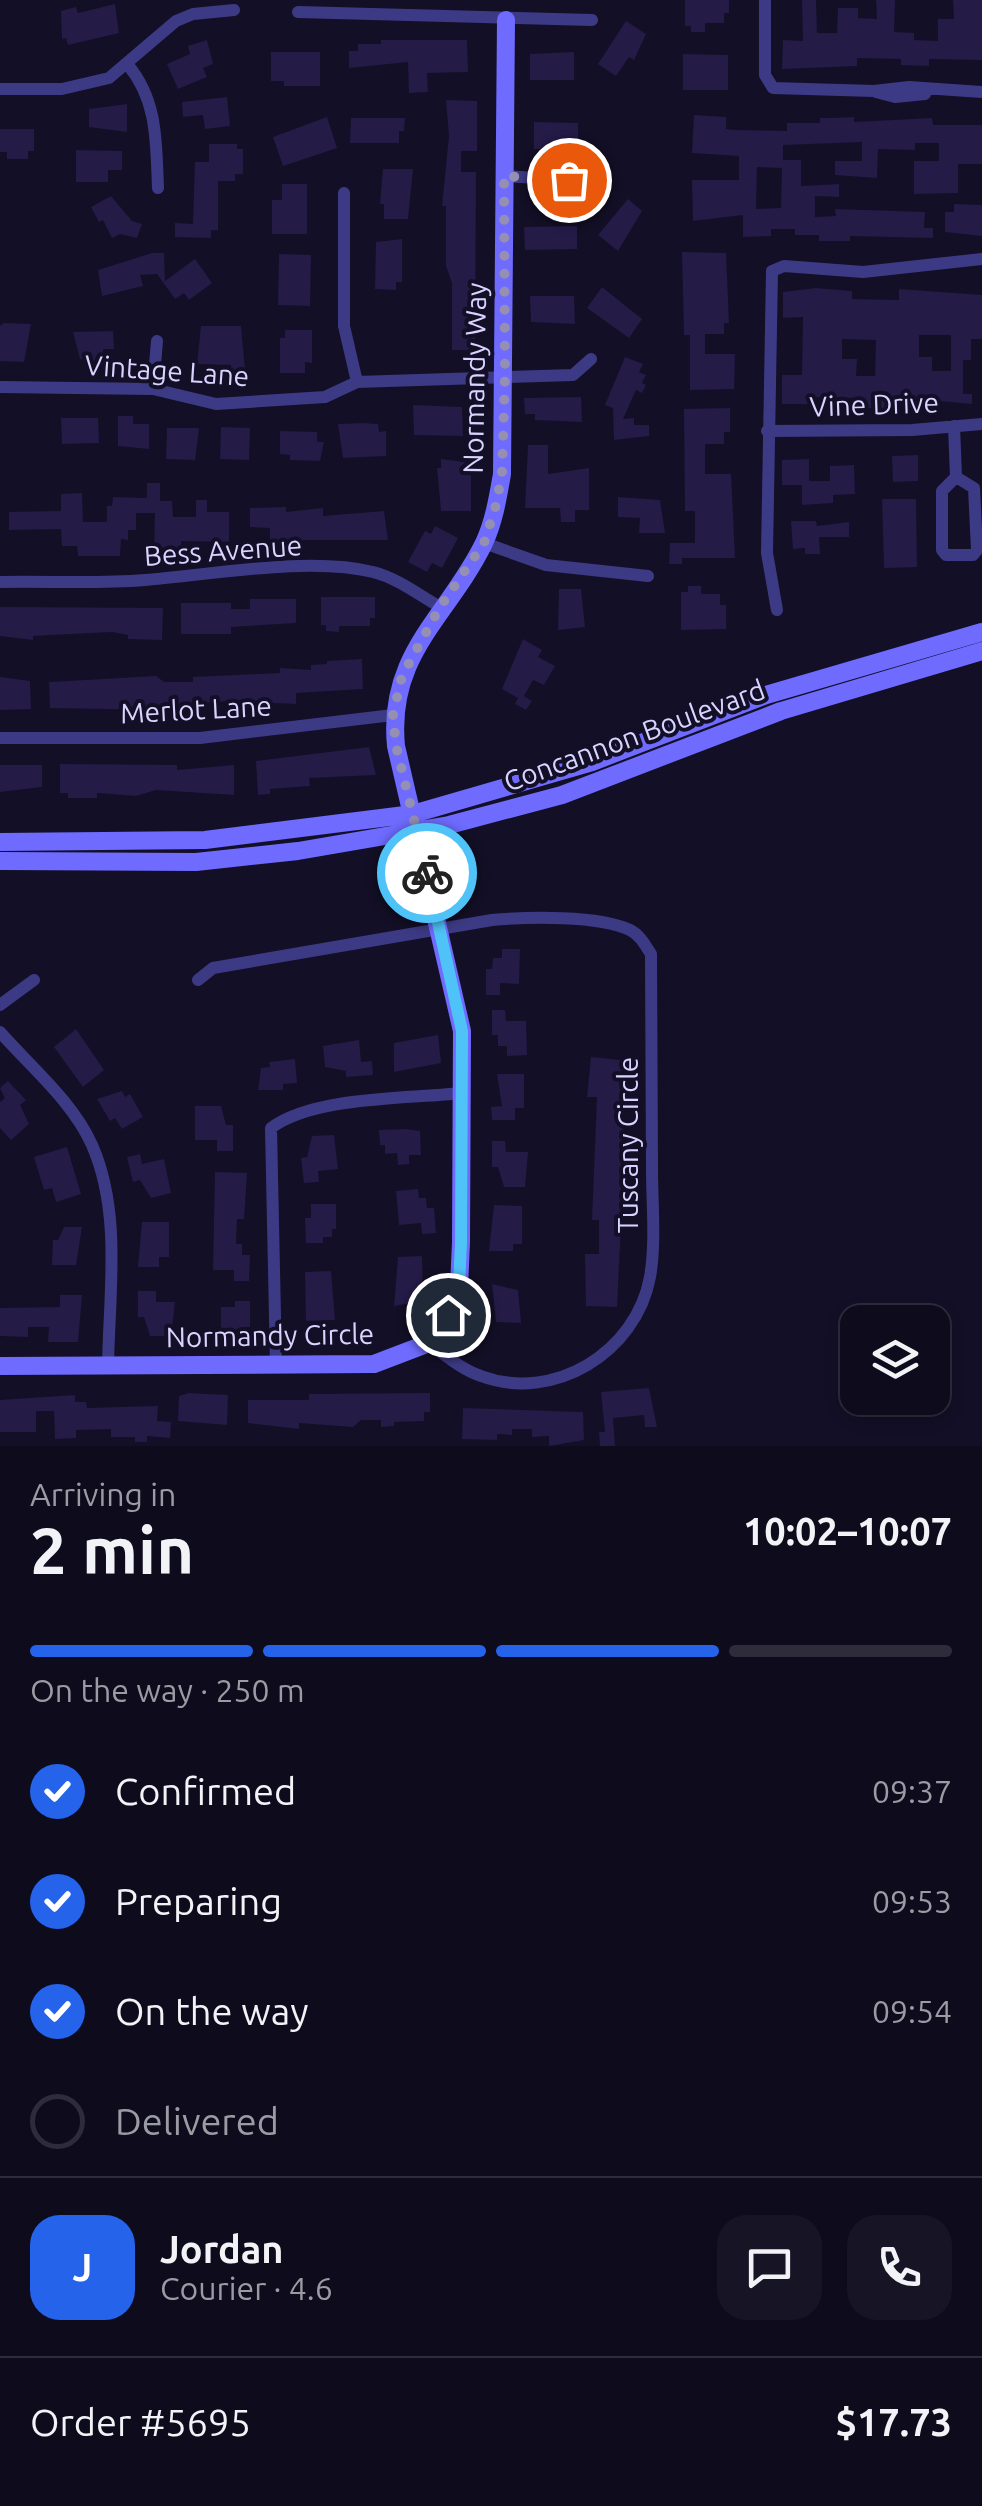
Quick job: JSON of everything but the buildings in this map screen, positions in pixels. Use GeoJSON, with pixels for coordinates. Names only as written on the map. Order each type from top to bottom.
{"type":"FeatureCollection","features":[{"type":"Feature","properties":{"kind":"main road","name":"Normandy Way"},"geometry":{"type":"LineString","coordinates":[[415,821],[393,715],[402,676],[440,607],[484,543],[502,474],[506,20]]}},
{"type":"Feature","properties":{"kind":"main road","name":"Concannon Boulevard"},"geometry":{"type":"LineString","coordinates":[[0,861],[196,862],[298,851],[415,821],[592,762],[766,695],[982,632]]}},
{"type":"Feature","properties":{"kind":"main road","name":"Concannon Boulevard"},"geometry":{"type":"LineString","coordinates":[[0,842],[205,840],[415,821],[449,825],[562,795],[781,710],[982,651]]}},
{"type":"Feature","properties":{"kind":"main road"},"geometry":{"type":"LineString","coordinates":[[415,821],[462,1031],[459,1288],[448,1315],[429,1343]]}},
{"type":"Feature","properties":{"kind":"main road","name":"Normandy Circle"},"geometry":{"type":"LineString","coordinates":[[0,1366],[374,1364],[429,1343]]}},
{"type":"Feature","properties":{"kind":"street"},"geometry":{"type":"LineString","coordinates":[[764,0],[765,75],[773,88],[874,92],[894,97],[982,92]]}},
{"type":"Feature","properties":{"kind":"street"},"geometry":{"type":"LineString","coordinates":[[0,88],[86,86],[128,66],[176,20],[193,14],[234,10]]}},
{"type":"Feature","properties":{"kind":"street"},"geometry":{"type":"LineString","coordinates":[[298,12],[419,12],[506,20],[592,20]]}},
{"type":"Feature","properties":{"kind":"street"},"geometry":{"type":"LineString","coordinates":[[128,66],[146,88],[156,130],[158,188]]}},
{"type":"Feature","properties":{"kind":"street"},"geometry":{"type":"LineString","coordinates":[[504,176],[569,180],[590,194]]}},
{"type":"Feature","properties":{"kind":"street"},"geometry":{"type":"LineString","coordinates":[[344,194],[344,326],[357,382]]}},
{"type":"Feature","properties":{"kind":"street"},"geometry":{"type":"LineString","coordinates":[[778,610],[767,564],[772,271],[784,266],[845,268],[862,262],[878,268],[982,259]]}},
{"type":"Feature","properties":{"kind":"street"},"geometry":{"type":"LineString","coordinates":[[153,388],[156,341]]}},
{"type":"Feature","properties":{"kind":"street","name":"Vintage Lane"},"geometry":{"type":"LineString","coordinates":[[0,387],[153,388],[216,404],[270,402],[326,397],[357,382],[572,375],[591,359]]}},
{"type":"Feature","properties":{"kind":"street","name":"Vine Drive"},"geometry":{"type":"LineString","coordinates":[[768,431],[982,424]]}},
{"type":"Feature","properties":{"kind":"street"},"geometry":{"type":"LineString","coordinates":[[954,426],[956,476],[942,490],[942,550],[946,555],[972,556],[976,550],[977,497],[974,488],[956,476]]}},
{"type":"Feature","properties":{"kind":"street"},"geometry":{"type":"LineString","coordinates":[[484,543],[546,565],[648,576]]}},
{"type":"Feature","properties":{"kind":"street","name":"Bess Avenue"},"geometry":{"type":"LineString","coordinates":[[0,582],[144,580],[228,570],[359,570],[394,580],[440,607]]}},
{"type":"Feature","properties":{"kind":"street","name":"Merlot Lane"},"geometry":{"type":"LineString","coordinates":[[0,738],[200,738],[393,715]]}},
{"type":"Feature","properties":{"kind":"street","name":"Tuscany Circle"},"geometry":{"type":"LineString","coordinates":[[198,980],[213,968],[522,917],[614,925],[641,938],[651,954],[652,1256],[641,1306],[625,1331],[587,1368],[530,1384],[482,1377],[429,1343]]}},
{"type":"Feature","properties":{"kind":"street"},"geometry":{"type":"LineString","coordinates":[[0,1005],[34,980]]}},
{"type":"Feature","properties":{"kind":"street"},"geometry":{"type":"LineString","coordinates":[[0,1032],[69,1109],[91,1143],[103,1176],[110,1218],[108,1366]]}},
{"type":"Feature","properties":{"kind":"street"},"geometry":{"type":"LineString","coordinates":[[276,1364],[271,1128],[284,1118],[322,1108],[461,1093]]}},
{"type":"Feature","properties":{"kind":"way so far"},"geometry":{"type":"LineString","coordinates":[[427,873],[396,746],[393,715],[402,676],[440,607],[484,543],[496,505],[502,474],[505,375],[504,176],[569,180]]}},
{"type":"Feature","properties":{"kind":"route"},"geometry":{"type":"LineString","coordinates":[[427,873],[462,1031],[459,1288],[448,1315]]}}]}
